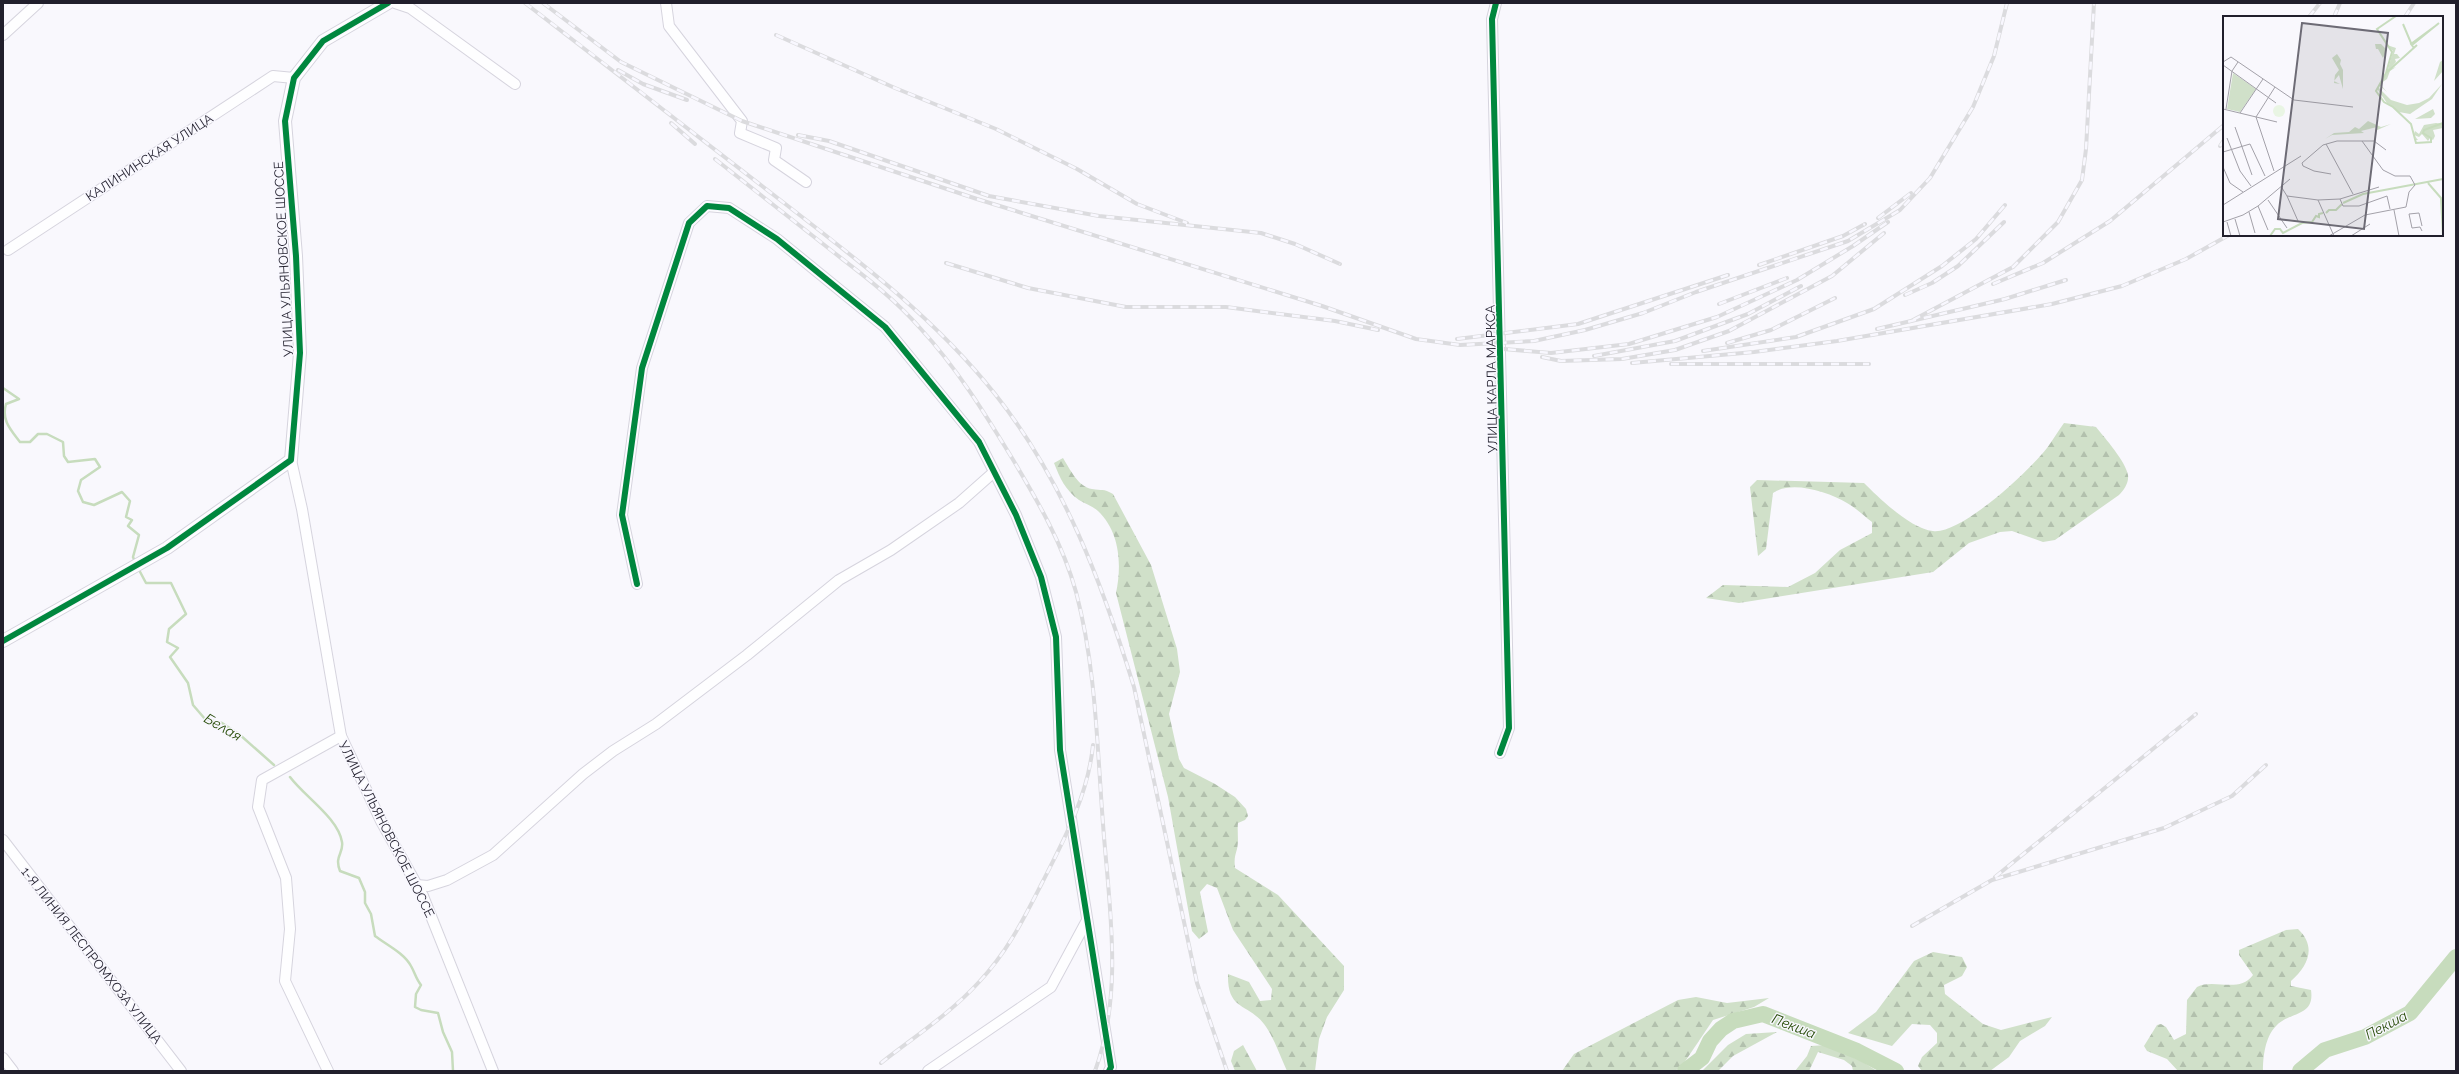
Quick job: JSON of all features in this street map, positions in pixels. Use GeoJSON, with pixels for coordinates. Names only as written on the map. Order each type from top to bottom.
{"type":"FeatureCollection","features":[{"type":"Feature","properties":{"kind":"street"},"geometry":{"type":"LineString","coordinates":[[3,35],[38,3]]}},
{"type":"Feature","properties":{"kind":"street","name":"УЛИЦА УЛЬЯНОВСКОЕ ШОССЕ"},"geometry":{"type":"LineString","coordinates":[[388,3],[323,41],[294,78],[285,121],[296,256],[300,353],[291,460],[302,509],[340,736],[381,821],[417,885],[493,1071]]}},
{"type":"Feature","properties":{"kind":"street"},"geometry":{"type":"LineString","coordinates":[[395,3],[410,8],[514,84]]}},
{"type":"Feature","properties":{"kind":"street"},"geometry":{"type":"LineString","coordinates":[[666,3],[669,26],[742,120],[740,133],[776,148],[774,160],[806,182]]}},
{"type":"Feature","properties":{"kind":"street","name":"УЛИЦА КАРЛА МАРКСА"},"geometry":{"type":"LineString","coordinates":[[1496,3],[1492,19],[1509,728],[1500,753]]}},
{"type":"Feature","properties":{"kind":"street","name":"КАЛИНИНСКАЯ УЛИЦА"},"geometry":{"type":"LineString","coordinates":[[8,250],[273,76],[294,78]]}},
{"type":"Feature","properties":{"kind":"street"},"geometry":{"type":"LineString","coordinates":[[637,584],[622,515],[642,368],[689,223],[707,206],[729,208],[777,239],[885,327],[979,442],[1016,515],[1032,552],[1052,618],[1058,674],[1057,713],[1060,750],[1086,922],[1107,1034],[1112,1067],[1109,1071]]}},
{"type":"Feature","properties":{"kind":"street"},"geometry":{"type":"LineString","coordinates":[[3,642],[167,548],[291,460]]}},
{"type":"Feature","properties":{"kind":"street"},"geometry":{"type":"LineString","coordinates":[[417,885],[428,886],[447,880],[493,855],[583,774],[612,751],[656,724],[747,655],[839,580],[892,550],[959,503],[994,472]]}},
{"type":"Feature","properties":{"kind":"street"},"geometry":{"type":"LineString","coordinates":[[328,1071],[285,981],[290,930],[286,878],[258,807],[262,780],[340,736]]}},
{"type":"Feature","properties":{"kind":"street","name":"1-Я ЛИНИЯ ЛЕСПРОМХОЗА УЛИЦА"},"geometry":{"type":"LineString","coordinates":[[3,840],[181,1071]]}},
{"type":"Feature","properties":{"kind":"street"},"geometry":{"type":"LineString","coordinates":[[928,1071],[1051,987],[1086,922]]}},
{"type":"Feature","properties":{"kind":"street"},"geometry":{"type":"LineString","coordinates":[[3,1058],[13,1071]]}},
{"type":"Feature","properties":{"kind":"green space"},"geometry":{"type":"Polygon","coordinates":[[[2064,423],[2096,427],[2119,457],[2128,475],[2128,481],[2123,491],[2119,495],[2055,540],[2043,542],[2012,531],[2000,532],[1969,543],[1933,572],[1739,603],[1706,598],[1723,585],[1788,587],[1815,573],[1840,550],[1872,533],[1872,522],[1854,507],[1839,499],[1810,489],[1781,489],[1773,493],[1766,549],[1758,556],[1750,487],[1757,480],[1864,483],[1896,512],[1915,525],[1933,531],[1945,529],[1960,523],[1977,512],[2011,485],[2047,448],[2064,423]]]}},
{"type":"Feature","properties":{"kind":"green space"},"geometry":{"type":"Polygon","coordinates":[[[1063,458],[1075,477],[1087,488],[1105,490],[1113,494],[1151,565],[1177,649],[1180,672],[1169,714],[1179,759],[1184,768],[1215,784],[1235,797],[1246,809],[1248,816],[1245,820],[1238,823],[1238,843],[1235,868],[1278,895],[1344,966],[1344,990],[1327,1017],[1319,1039],[1315,1071],[1287,1071],[1268,1029],[1258,1017],[1235,1001],[1231,994],[1228,974],[1249,982],[1260,1001],[1271,1000],[1272,989],[1233,930],[1217,888],[1207,884],[1200,892],[1208,932],[1199,939],[1192,931],[1168,797],[1116,593],[1119,571],[1118,549],[1111,529],[1105,519],[1094,508],[1074,496],[1058,474],[1054,463],[1063,458]]]}},
{"type":"Feature","properties":{"kind":"green space"},"geometry":{"type":"Polygon","coordinates":[[[2298,929],[2304,936],[2309,949],[2306,963],[2291,981],[2291,986],[2311,990],[2311,999],[2309,1005],[2305,1009],[2282,1021],[2272,1031],[2265,1047],[2263,1071],[2178,1071],[2167,1059],[2147,1051],[2144,1046],[2157,1025],[2161,1024],[2166,1027],[2174,1040],[2186,1034],[2187,1000],[2197,987],[2211,984],[2241,984],[2253,975],[2239,955],[2239,950],[2286,930],[2298,929]]]}},
{"type":"Feature","properties":{"kind":"green space"},"geometry":{"type":"Polygon","coordinates":[[[1933,952],[1962,957],[1967,967],[1962,976],[1944,985],[1945,994],[1983,1024],[2001,1030],[2052,1017],[2045,1026],[2020,1041],[2009,1057],[1990,1071],[1922,1071],[1918,1066],[1922,1057],[1937,1043],[1937,1033],[1930,1025],[1912,1024],[1892,1046],[1848,1033],[1876,1012],[1914,961],[1933,952]]]}},
{"type":"Feature","properties":{"kind":"green space"},"geometry":{"type":"Polygon","coordinates":[[[1696,997],[1727,1003],[1769,998],[1754,1007],[1713,1020],[1682,1066],[1675,1071],[1562,1071],[1574,1054],[1678,1000],[1696,997]]]}},
{"type":"Feature","properties":{"kind":"green space"},"geometry":{"type":"Polygon","coordinates":[[[1777,1032],[1733,1056],[1718,1071],[1702,1071],[1728,1045],[1746,1034],[1777,1032]]]}},
{"type":"Feature","properties":{"kind":"green space"},"geometry":{"type":"Polygon","coordinates":[[[1243,1045],[1257,1071],[1235,1071],[1231,1061],[1234,1051],[1243,1045]]]}},
{"type":"Feature","properties":{"kind":"green space"},"geometry":{"type":"Polygon","coordinates":[[[1826,1045],[1840,1048],[1877,1071],[1853,1071],[1852,1066],[1844,1060],[1818,1052],[1809,1071],[1795,1071],[1807,1056],[1811,1046],[1826,1045]]]}},
{"type":"Feature","properties":{"kind":"waterway","name":"Белая"},"geometry":{"type":"LineString","coordinates":[[3,388],[19,399],[6,404],[5,415],[8,424],[20,442],[30,442],[38,434],[47,434],[63,442],[64,456],[68,462],[95,459],[100,467],[81,480],[78,491],[83,502],[94,505],[122,492],[130,501],[126,517],[132,520],[128,526],[139,535],[133,557],[135,562]]}},
{"type":"Feature","properties":{"kind":"waterway","name":"Белая"},"geometry":{"type":"LineString","coordinates":[[138,568],[146,583],[171,583],[186,614],[169,629],[167,642],[178,648],[170,657],[188,683],[193,705],[205,719],[222,723],[239,734],[274,765]]}},
{"type":"Feature","properties":{"kind":"waterway","name":"Белая"},"geometry":{"type":"LineString","coordinates":[[290,777],[296,785],[328,816],[339,833],[342,842],[342,849],[338,862],[340,871],[359,878],[365,892],[365,903],[371,914],[375,936],[400,953],[411,966],[421,985],[416,994],[415,1007],[421,1010],[438,1013],[443,1032],[452,1052],[453,1071]]}},
{"type":"Feature","properties":{"kind":"waterway","name":"Пекша"},"geometry":{"type":"LineString","coordinates":[[2300,1071],[2325,1050],[2365,1037],[2410,1013],[2456,957]]}},
{"type":"Feature","properties":{"kind":"waterway","name":"Пекша"},"geometry":{"type":"LineString","coordinates":[[1685,1071],[1702,1058],[1710,1041],[1721,1029],[1733,1021],[1763,1014],[1857,1051],[1896,1071]]}},
{"type":"Feature","properties":{"kind":"railway"},"geometry":{"type":"LineString","coordinates":[[525,3],[834,242],[919,313],[971,366],[995,394],[1019,427],[1061,498],[1078,534],[1094,572],[1122,648],[1134,687],[1197,983],[1227,1071]]}},
{"type":"Feature","properties":{"kind":"railway"},"geometry":{"type":"LineString","coordinates":[[543,3],[621,62],[742,121],[977,199],[1322,306],[1416,339],[1460,345],[1534,341],[1585,330],[1643,313],[1696,292],[1848,241],[1900,210],[1930,178],[1973,107],[1994,56],[2007,3]]}},
{"type":"Feature","properties":{"kind":"railway"},"geometry":{"type":"LineString","coordinates":[[1913,320],[2013,267],[2058,222],[2082,180],[2086,149],[2094,3]]}},
{"type":"Feature","properties":{"kind":"railway"},"geometry":{"type":"LineString","coordinates":[[2310,16],[2320,3]]}},
{"type":"Feature","properties":{"kind":"railway"},"geometry":{"type":"LineString","coordinates":[[2334,16],[2340,3]]}},
{"type":"Feature","properties":{"kind":"railway"},"geometry":{"type":"LineString","coordinates":[[2406,16],[2414,3]]}},
{"type":"Feature","properties":{"kind":"railway"},"geometry":{"type":"LineString","coordinates":[[776,35],[895,88],[996,129],[1077,169],[1137,204],[1187,223]]}},
{"type":"Feature","properties":{"kind":"railway"},"geometry":{"type":"LineString","coordinates":[[618,70],[643,84],[687,100]]}},
{"type":"Feature","properties":{"kind":"railway"},"geometry":{"type":"LineString","coordinates":[[671,123],[695,144]]}},
{"type":"Feature","properties":{"kind":"railway"},"geometry":{"type":"LineString","coordinates":[[1993,284],[2043,263],[2110,221],[2223,126]]}},
{"type":"Feature","properties":{"kind":"railway"},"geometry":{"type":"LineString","coordinates":[[798,135],[829,141],[989,196],[1099,216],[1261,233],[1295,244],[1340,264]]}},
{"type":"Feature","properties":{"kind":"railway"},"geometry":{"type":"LineString","coordinates":[[2220,146],[2223,142]]}},
{"type":"Feature","properties":{"kind":"railway"},"geometry":{"type":"LineString","coordinates":[[715,159],[878,287],[910,317],[946,358],[969,390],[1040,506],[1057,540],[1071,574],[1083,620],[1088,649],[1095,707],[1111,917],[1112,980],[1109,1011],[1104,1041],[1095,1071]]}},
{"type":"Feature","properties":{"kind":"railway"},"geometry":{"type":"LineString","coordinates":[[1878,218],[1911,193]]}},
{"type":"Feature","properties":{"kind":"railway"},"geometry":{"type":"LineString","coordinates":[[1703,351],[1796,337],[1874,309],[1942,266],[1976,239],[2005,205]]}},
{"type":"Feature","properties":{"kind":"railway"},"geometry":{"type":"LineString","coordinates":[[1492,348],[1551,353],[1629,344],[1717,317],[1797,280],[1853,246],[1888,222]]}},
{"type":"Feature","properties":{"kind":"railway"},"geometry":{"type":"LineString","coordinates":[[1905,295],[1932,283],[1958,266],[2004,222]]}},
{"type":"Feature","properties":{"kind":"railway"},"geometry":{"type":"LineString","coordinates":[[1759,265],[1843,236],[1865,224]]}},
{"type":"Feature","properties":{"kind":"railway"},"geometry":{"type":"LineString","coordinates":[[1542,357],[1561,361],[1622,359],[1675,350],[1729,331],[1832,276],[1884,233]]}},
{"type":"Feature","properties":{"kind":"railway"},"geometry":{"type":"LineString","coordinates":[[1632,363],[1754,352],[1837,341],[2052,304],[2122,286],[2186,259],[2227,236]]}},
{"type":"Feature","properties":{"kind":"railway"},"geometry":{"type":"LineString","coordinates":[[946,263],[1028,288],[1126,307],[1226,307],[1335,321],[1378,330]]}},
{"type":"Feature","properties":{"kind":"railway"},"geometry":{"type":"LineString","coordinates":[[1457,339],[1578,324],[1728,275]]}},
{"type":"Feature","properties":{"kind":"railway"},"geometry":{"type":"LineString","coordinates":[[1719,304],[1787,278]]}},
{"type":"Feature","properties":{"kind":"railway"},"geometry":{"type":"LineString","coordinates":[[1877,329],[2005,299],[2066,280]]}},
{"type":"Feature","properties":{"kind":"railway"},"geometry":{"type":"LineString","coordinates":[[1594,356],[1675,341],[1748,314],[1801,286]]}},
{"type":"Feature","properties":{"kind":"railway"},"geometry":{"type":"LineString","coordinates":[[1727,343],[1771,330],[1835,298]]}},
{"type":"Feature","properties":{"kind":"railway"},"geometry":{"type":"LineString","coordinates":[[1671,364],[1869,364]]}},
{"type":"Feature","properties":{"kind":"railway"},"geometry":{"type":"LineString","coordinates":[[1995,877],[2196,714]]}},
{"type":"Feature","properties":{"kind":"railway"},"geometry":{"type":"LineString","coordinates":[[881,1063],[957,1004],[979,982],[1007,947],[1035,897],[1067,833],[1081,799],[1093,745]]}},
{"type":"Feature","properties":{"kind":"railway"},"geometry":{"type":"LineString","coordinates":[[1912,926],[1992,880],[2164,828],[2232,796],[2266,765]]}},
{"type":"Feature","properties":{"kind":"cycle path"},"geometry":{"type":"LineString","coordinates":[[3,641],[167,548],[291,460],[300,353],[296,256],[285,121],[294,78],[323,41],[388,3]]}},
{"type":"Feature","properties":{"kind":"cycle path"},"geometry":{"type":"LineString","coordinates":[[1496,3],[1492,19],[1509,728],[1500,753]]}},
{"type":"Feature","properties":{"kind":"cycle path"},"geometry":{"type":"LineString","coordinates":[[637,584],[622,515],[642,368],[689,223],[707,206],[729,208],[777,239],[885,327],[979,442],[1016,515],[1041,577],[1056,637],[1060,750],[1111,1067],[1109,1071]]}}]}
